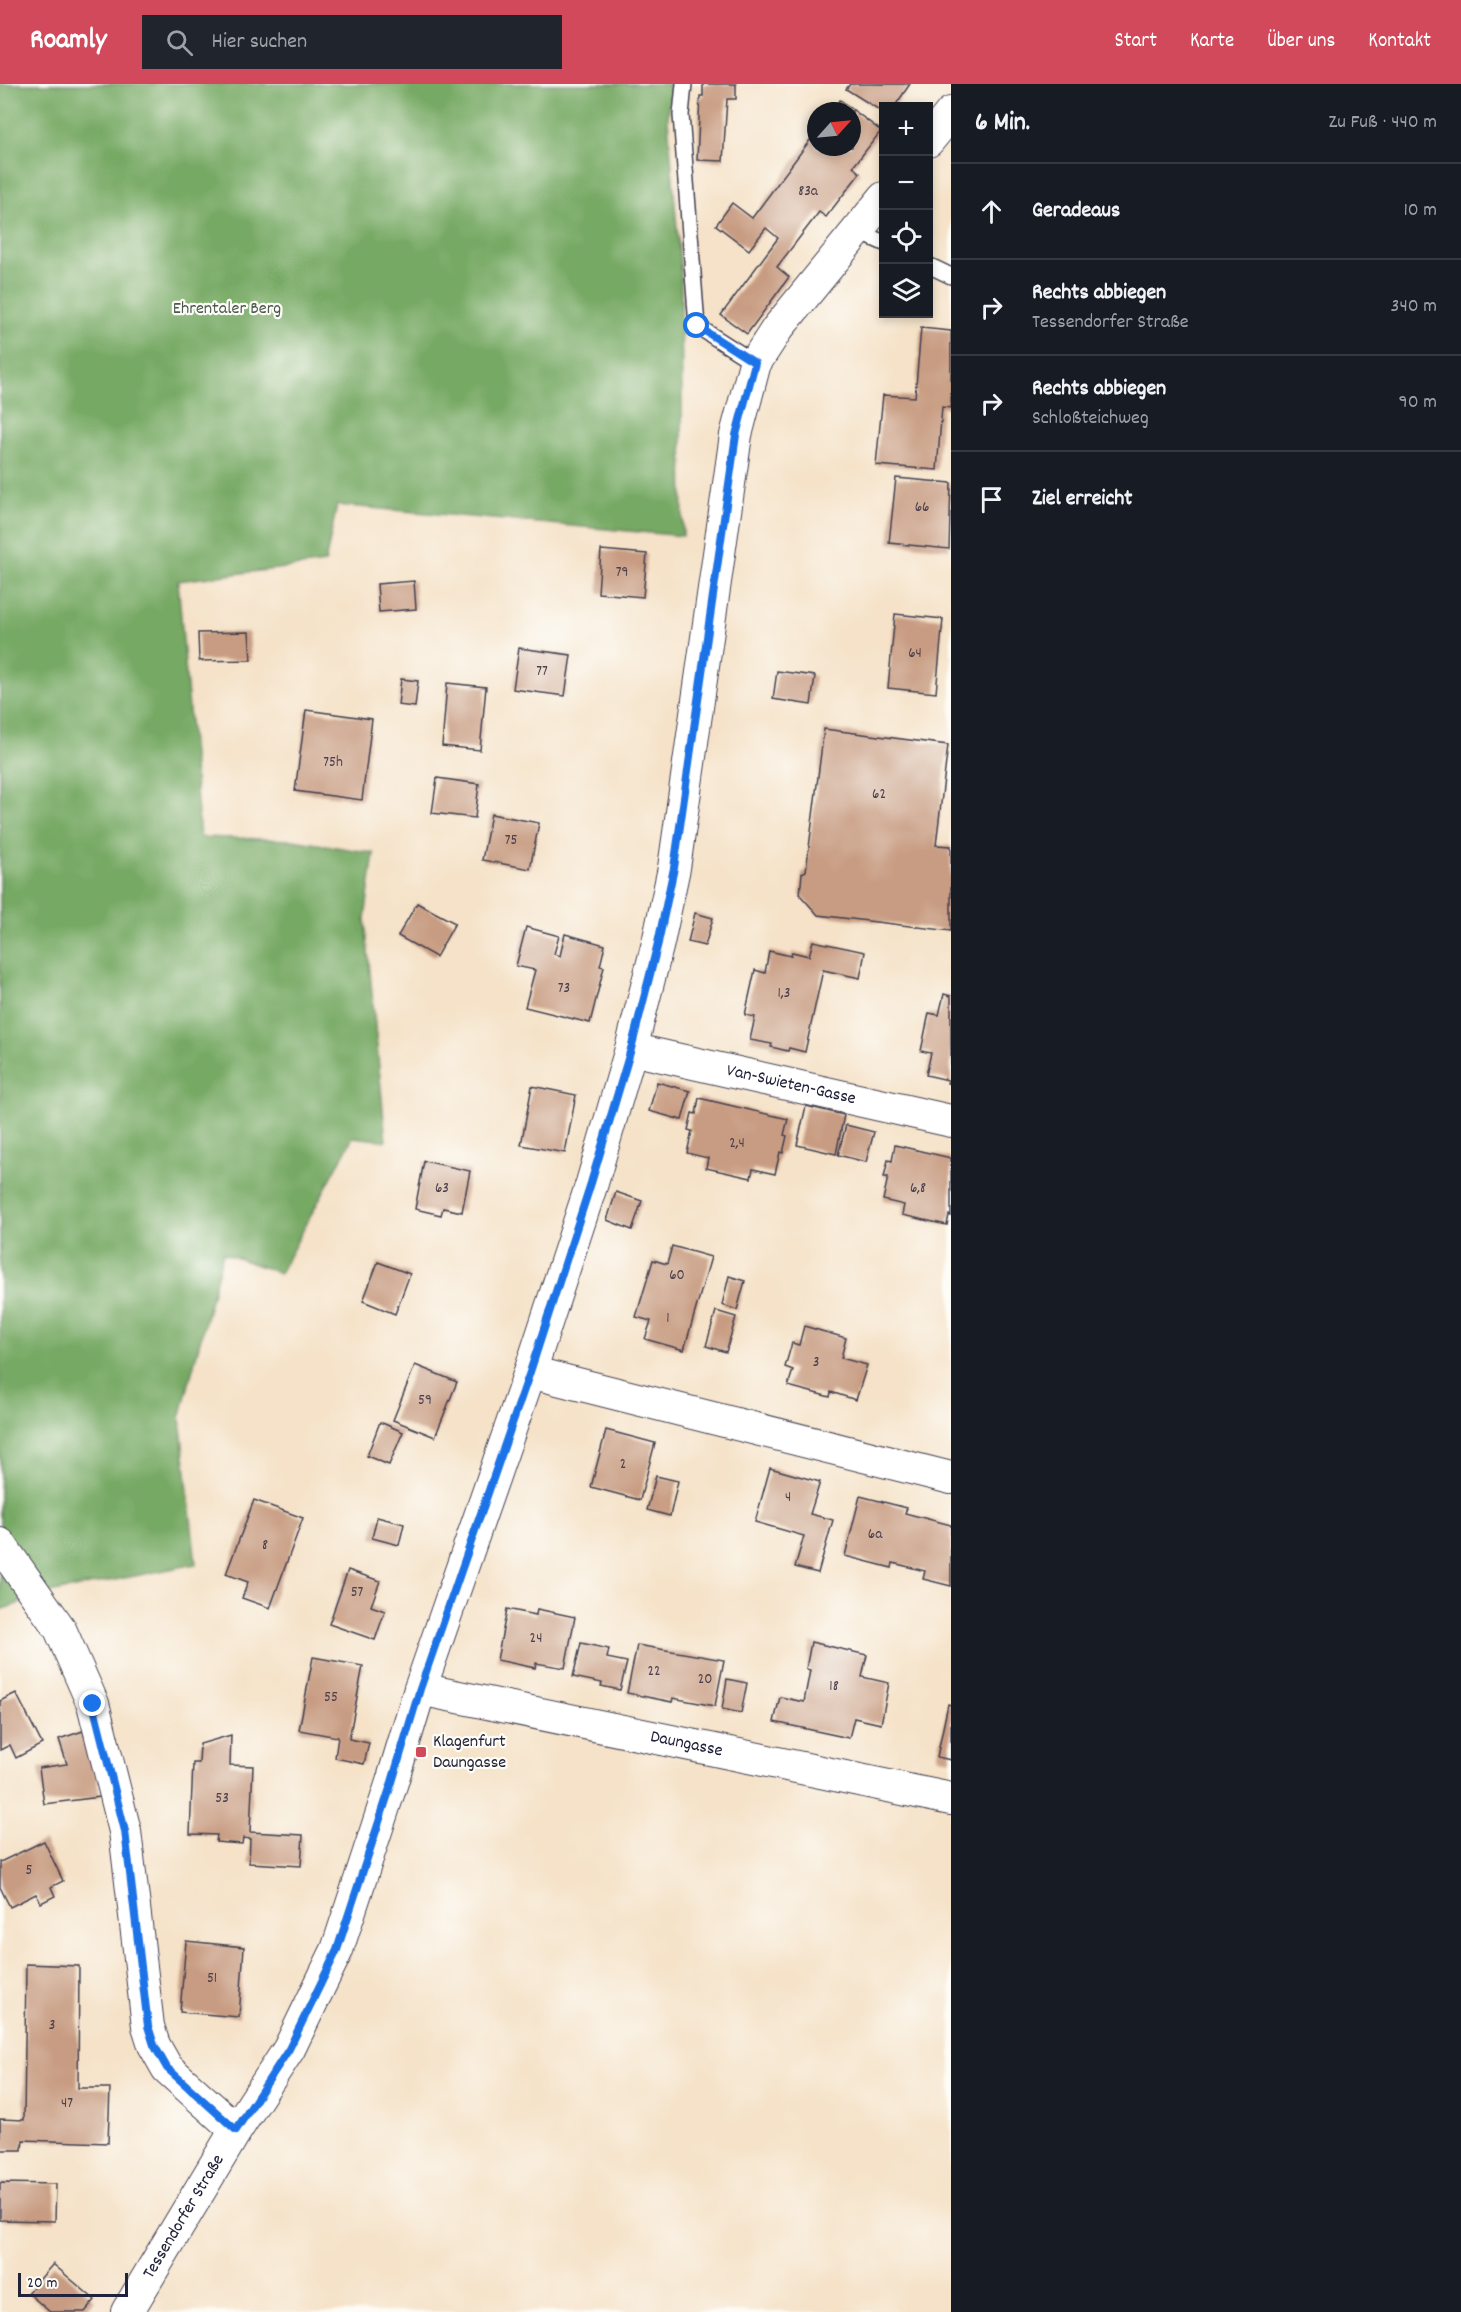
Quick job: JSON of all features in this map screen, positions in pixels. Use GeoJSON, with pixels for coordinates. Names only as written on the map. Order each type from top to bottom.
{"type":"FeatureCollection","features":[{"type":"Feature","properties":{"kind":"street"},"geometry":{"type":"LineString","coordinates":[[933,135],[951,113]]}},
{"type":"Feature","properties":{"kind":"street","name":"Tessendorfer Straße"},"geometry":{"type":"LineString","coordinates":[[127,2312],[236,2130],[289,2049],[337,1950],[420,1689],[530,1372],[591,1183],[631,1049],[674,868],[736,435],[755,363],[777,329],[870,237],[880,210]]}},
{"type":"Feature","properties":{"kind":"street","name":"Van-Swieten-Gasse"},"geometry":{"type":"LineString","coordinates":[[631,1049],[951,1121]]}},
{"type":"Feature","properties":{"kind":"street"},"geometry":{"type":"LineString","coordinates":[[530,1372],[951,1478]]}},
{"type":"Feature","properties":{"kind":"street"},"geometry":{"type":"LineString","coordinates":[[0,1544],[60,1629],[93,1704],[125,1831],[148,2026],[154,2045],[167,2068],[236,2130]]}},
{"type":"Feature","properties":{"kind":"street","name":"Daungasse"},"geometry":{"type":"LineString","coordinates":[[420,1689],[951,1799]]}},
{"type":"Feature","properties":{"kind":"lane"},"geometry":{"type":"LineString","coordinates":[[684,84],[681,115],[697,326],[755,363]]}},
{"type":"Feature","properties":{"kind":"lane"},"geometry":{"type":"LineString","coordinates":[[933,267],[951,276]]}},
{"type":"Feature","properties":{"kind":"green space","name":"Ehrentaler Berg"},"geometry":{"type":"Polygon","coordinates":[[[0,84],[671,84],[668,119],[681,276],[683,536],[337,505],[325,563],[178,581],[200,837],[293,840],[374,853],[365,919],[386,1141],[353,1137],[280,1273],[223,1253],[180,1418],[196,1564],[49,1593],[0,1610],[0,84]]]}},
{"type":"Feature","properties":{"kind":"building"},"geometry":{"type":"Polygon","coordinates":[[[703,84],[736,84],[736,99],[727,99],[723,161],[697,160],[700,96],[703,96],[703,84]]]}},
{"type":"Feature","properties":{"kind":"building"},"geometry":{"type":"Polygon","coordinates":[[[850,84],[910,84],[898,102],[879,102],[879,110],[846,89],[850,84]]]}},
{"type":"Feature","properties":{"kind":"building"},"geometry":{"type":"Polygon","coordinates":[[[861,116],[879,129],[879,134],[853,167],[860,173],[826,217],[819,212],[777,267],[789,277],[747,334],[721,315],[778,238],[766,228],[749,250],[716,225],[732,203],[752,218],[807,144],[807,156],[861,156],[861,116]]]}},
{"type":"Feature","properties":{"kind":"building"},"geometry":{"type":"Polygon","coordinates":[[[921,328],[951,331],[951,408],[942,407],[937,470],[876,465],[883,395],[915,397],[921,328]]]}},
{"type":"Feature","properties":{"kind":"building"},"geometry":{"type":"Polygon","coordinates":[[[896,478],[951,483],[949,549],[889,543],[896,478]]]}},
{"type":"Feature","properties":{"kind":"building"},"geometry":{"type":"Polygon","coordinates":[[[601,550],[647,554],[643,597],[598,593],[601,550]]]}},
{"type":"Feature","properties":{"kind":"building"},"geometry":{"type":"Polygon","coordinates":[[[414,581],[416,609],[379,612],[377,584],[414,581]]]}},
{"type":"Feature","properties":{"kind":"building"},"geometry":{"type":"Polygon","coordinates":[[[895,614],[943,619],[936,693],[888,688],[895,614]]]}},
{"type":"Feature","properties":{"kind":"building"},"geometry":{"type":"Polygon","coordinates":[[[249,632],[251,660],[199,661],[198,633],[249,632]]]}},
{"type":"Feature","properties":{"kind":"building"},"geometry":{"type":"Polygon","coordinates":[[[519,648],[571,655],[565,696],[513,689],[519,648]]]}},
{"type":"Feature","properties":{"kind":"building"},"geometry":{"type":"Polygon","coordinates":[[[777,671],[815,676],[811,705],[773,699],[777,671]]]}},
{"type":"Feature","properties":{"kind":"building"},"geometry":{"type":"Polygon","coordinates":[[[401,679],[418,681],[415,707],[398,705],[401,679]]]}},
{"type":"Feature","properties":{"kind":"building"},"geometry":{"type":"Polygon","coordinates":[[[447,683],[486,687],[480,750],[442,746],[447,683]]]}},
{"type":"Feature","properties":{"kind":"building"},"geometry":{"type":"Polygon","coordinates":[[[306,710],[372,719],[362,800],[295,791],[306,710]]]}},
{"type":"Feature","properties":{"kind":"building"},"geometry":{"type":"Polygon","coordinates":[[[824,729],[948,745],[936,845],[951,846],[951,931],[818,915],[800,895],[802,873],[806,871],[824,729]]]}},
{"type":"Feature","properties":{"kind":"building"},"geometry":{"type":"Polygon","coordinates":[[[437,778],[479,784],[475,818],[432,813],[437,778]]]}},
{"type":"Feature","properties":{"kind":"building"},"geometry":{"type":"Polygon","coordinates":[[[491,814],[539,823],[530,869],[482,860],[491,814]]]}},
{"type":"Feature","properties":{"kind":"building"},"geometry":{"type":"Polygon","coordinates":[[[417,903],[455,923],[436,957],[398,936],[417,903]]]}},
{"type":"Feature","properties":{"kind":"building"},"geometry":{"type":"Polygon","coordinates":[[[695,913],[713,918],[705,946],[688,942],[695,913]]]}},
{"type":"Feature","properties":{"kind":"building"},"geometry":{"type":"Polygon","coordinates":[[[526,927],[559,936],[554,954],[560,956],[565,934],[605,945],[600,966],[604,967],[590,1023],[525,1007],[535,970],[516,966],[526,927]]]}},
{"type":"Feature","properties":{"kind":"building"},"geometry":{"type":"Polygon","coordinates":[[[813,941],[865,952],[860,978],[823,970],[805,1052],[789,1048],[788,1051],[771,1047],[772,1044],[750,1040],[755,1017],[745,1015],[755,970],[765,973],[769,951],[791,956],[792,952],[809,956],[813,941]]]}},
{"type":"Feature","properties":{"kind":"building"},"geometry":{"type":"Polygon","coordinates":[[[944,994],[951,996],[951,1084],[947,1083],[948,1080],[926,1075],[931,1053],[921,1051],[929,1013],[939,1015],[944,994]]]}},
{"type":"Feature","properties":{"kind":"building"},"geometry":{"type":"Polygon","coordinates":[[[657,1082],[690,1091],[682,1120],[649,1111],[657,1082]]]}},
{"type":"Feature","properties":{"kind":"building"},"geometry":{"type":"Polygon","coordinates":[[[532,1086],[576,1095],[565,1153],[521,1145],[532,1086]]]}},
{"type":"Feature","properties":{"kind":"building"},"geometry":{"type":"Polygon","coordinates":[[[699,1098],[788,1119],[783,1153],[780,1152],[775,1174],[753,1169],[751,1178],[706,1168],[708,1158],[687,1153],[692,1131],[688,1130],[692,1113],[696,1114],[699,1098]]]}},
{"type":"Feature","properties":{"kind":"building"},"geometry":{"type":"Polygon","coordinates":[[[806,1106],[844,1115],[836,1154],[797,1145],[806,1106]]]}},
{"type":"Feature","properties":{"kind":"building"},"geometry":{"type":"Polygon","coordinates":[[[846,1125],[874,1132],[866,1162],[838,1155],[846,1125]]]}},
{"type":"Feature","properties":{"kind":"building"},"geometry":{"type":"Polygon","coordinates":[[[895,1145],[951,1158],[951,1216],[949,1215],[947,1225],[902,1215],[904,1205],[883,1200],[888,1177],[884,1177],[888,1160],[892,1161],[895,1145]]]}},
{"type":"Feature","properties":{"kind":"building"},"geometry":{"type":"Polygon","coordinates":[[[424,1161],[470,1171],[462,1212],[443,1208],[441,1215],[415,1209],[424,1161]]]}},
{"type":"Feature","properties":{"kind":"building"},"geometry":{"type":"Polygon","coordinates":[[[616,1192],[642,1201],[632,1230],[607,1220],[616,1192]]]}},
{"type":"Feature","properties":{"kind":"building"},"geometry":{"type":"Polygon","coordinates":[[[672,1246],[711,1257],[684,1350],[645,1339],[651,1321],[636,1317],[653,1260],[667,1264],[672,1246]]]}},
{"type":"Feature","properties":{"kind":"building"},"geometry":{"type":"Polygon","coordinates":[[[378,1262],[410,1274],[395,1314],[363,1301],[378,1262]]]}},
{"type":"Feature","properties":{"kind":"building"},"geometry":{"type":"Polygon","coordinates":[[[729,1276],[745,1281],[737,1310],[722,1305],[729,1276]]]}},
{"type":"Feature","properties":{"kind":"building"},"geometry":{"type":"Polygon","coordinates":[[[716,1311],[736,1317],[726,1352],[706,1346],[716,1311]]]}},
{"type":"Feature","properties":{"kind":"building"},"geometry":{"type":"Polygon","coordinates":[[[804,1326],[846,1338],[841,1358],[867,1365],[856,1400],[831,1392],[830,1397],[788,1386],[793,1370],[785,1367],[792,1343],[799,1345],[804,1326]]]}},
{"type":"Feature","properties":{"kind":"building"},"geometry":{"type":"Polygon","coordinates":[[[415,1365],[457,1382],[435,1437],[393,1420],[415,1365]]]}},
{"type":"Feature","properties":{"kind":"building"},"geometry":{"type":"Polygon","coordinates":[[[380,1422],[403,1432],[389,1465],[367,1456],[380,1422]]]}},
{"type":"Feature","properties":{"kind":"building"},"geometry":{"type":"Polygon","coordinates":[[[606,1430],[655,1443],[640,1500],[591,1487],[606,1430]]]}},
{"type":"Feature","properties":{"kind":"building"},"geometry":{"type":"Polygon","coordinates":[[[770,1468],[820,1482],[810,1514],[833,1520],[818,1573],[795,1567],[804,1536],[755,1522],[770,1468]]]}},
{"type":"Feature","properties":{"kind":"building"},"geometry":{"type":"Polygon","coordinates":[[[656,1476],[678,1481],[670,1516],[647,1510],[656,1476]]]}},
{"type":"Feature","properties":{"kind":"building"},"geometry":{"type":"Polygon","coordinates":[[[860,1496],[907,1508],[905,1513],[951,1525],[951,1586],[923,1579],[925,1571],[893,1563],[892,1568],[845,1556],[860,1496]]]}},
{"type":"Feature","properties":{"kind":"building"},"geometry":{"type":"Polygon","coordinates":[[[254,1500],[303,1518],[270,1608],[242,1598],[248,1582],[226,1574],[254,1500]]]}},
{"type":"Feature","properties":{"kind":"building"},"geometry":{"type":"Polygon","coordinates":[[[377,1517],[404,1524],[399,1545],[372,1538],[377,1517]]]}},
{"type":"Feature","properties":{"kind":"building"},"geometry":{"type":"Polygon","coordinates":[[[348,1570],[380,1581],[371,1606],[385,1611],[375,1640],[329,1624],[348,1570]]]}},
{"type":"Feature","properties":{"kind":"building"},"geometry":{"type":"Polygon","coordinates":[[[507,1609],[536,1615],[537,1609],[575,1617],[565,1668],[536,1663],[535,1668],[497,1660],[507,1609]]]}},
{"type":"Feature","properties":{"kind":"building"},"geometry":{"type":"Polygon","coordinates":[[[811,1642],[867,1655],[862,1677],[889,1683],[881,1724],[854,1718],[849,1738],[774,1722],[780,1697],[804,1702],[810,1670],[806,1669],[811,1642]]]}},
{"type":"Feature","properties":{"kind":"building"},"geometry":{"type":"Polygon","coordinates":[[[581,1643],[609,1649],[607,1658],[627,1662],[620,1690],[601,1686],[602,1683],[573,1677],[581,1643]]]}},
{"type":"Feature","properties":{"kind":"building"},"geometry":{"type":"Polygon","coordinates":[[[637,1645],[724,1660],[715,1706],[673,1698],[672,1702],[627,1693],[637,1645]]]}},
{"type":"Feature","properties":{"kind":"building"},"geometry":{"type":"Polygon","coordinates":[[[313,1657],[363,1666],[349,1739],[369,1743],[364,1764],[335,1758],[338,1737],[299,1730],[313,1657]]]}},
{"type":"Feature","properties":{"kind":"building"},"geometry":{"type":"Polygon","coordinates":[[[727,1679],[747,1683],[741,1713],[722,1709],[727,1679]]]}},
{"type":"Feature","properties":{"kind":"building"},"geometry":{"type":"Polygon","coordinates":[[[16,1693],[42,1744],[16,1758],[10,1745],[0,1750],[0,1701],[16,1693]]]}},
{"type":"Feature","properties":{"kind":"building"},"geometry":{"type":"Polygon","coordinates":[[[948,1704],[951,1705],[951,1760],[937,1757],[948,1704]]]}},
{"type":"Feature","properties":{"kind":"building"},"geometry":{"type":"Polygon","coordinates":[[[83,1731],[100,1797],[44,1804],[39,1768],[67,1764],[59,1739],[83,1731]]]}},
{"type":"Feature","properties":{"kind":"building"},"geometry":{"type":"Polygon","coordinates":[[[231,1735],[230,1765],[253,1766],[250,1832],[303,1835],[301,1866],[249,1863],[250,1839],[243,1838],[242,1844],[216,1842],[217,1835],[190,1834],[193,1763],[199,1763],[200,1744],[231,1735]]]}},
{"type":"Feature","properties":{"kind":"building"},"geometry":{"type":"Polygon","coordinates":[[[44,1841],[63,1881],[51,1887],[55,1896],[41,1903],[36,1894],[10,1907],[0,1887],[0,1862],[44,1841]]]}},
{"type":"Feature","properties":{"kind":"building"},"geometry":{"type":"Polygon","coordinates":[[[186,1941],[244,1947],[239,2017],[180,2012],[186,1941]]]}},
{"type":"Feature","properties":{"kind":"building"},"geometry":{"type":"Polygon","coordinates":[[[26,1964],[79,1966],[78,2088],[110,2088],[108,2143],[23,2140],[22,2150],[0,2150],[0,2119],[24,2120],[26,1964]]]}},
{"type":"Feature","properties":{"kind":"building"},"geometry":{"type":"Polygon","coordinates":[[[0,2183],[56,2184],[55,2221],[0,2220],[0,2183]]]}},
{"type":"Feature","properties":{"kind":"building"},"geometry":{"type":"Polygon","coordinates":[[[53,2264],[95,2300],[85,2312],[50,2312],[28,2293],[53,2264]]]}},
{"type":"Feature","properties":{"kind":"place","name":"Klagenfurt Daungasse"},"geometry":{"type":"Point","coordinates":[421,1752]}},
{"type":"Feature","properties":{"kind":"route"},"geometry":{"type":"LineString","coordinates":[[93,1704],[125,1831],[148,2026],[154,2045],[167,2068],[236,2130],[289,2049],[337,1950],[420,1689],[530,1372],[591,1183],[631,1049],[674,868],[736,435],[755,363],[697,326]]}}]}
